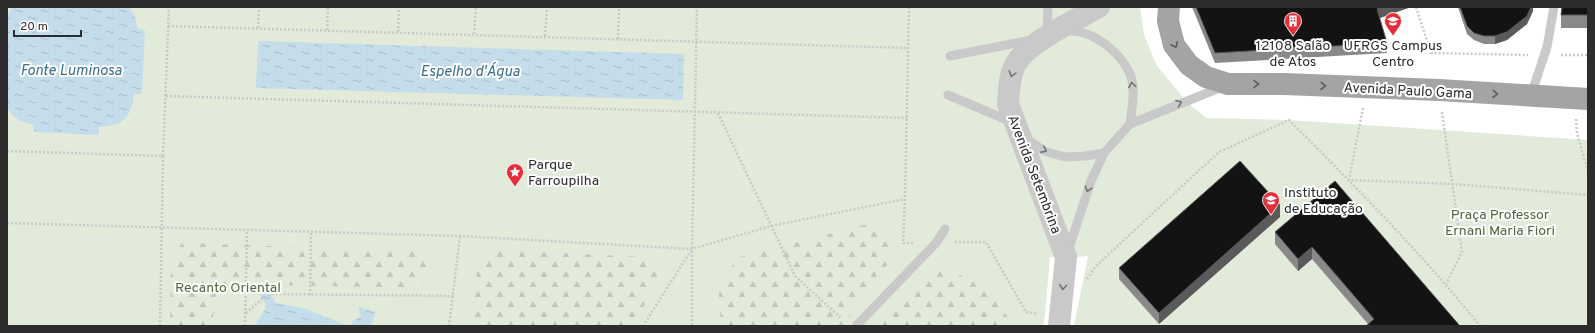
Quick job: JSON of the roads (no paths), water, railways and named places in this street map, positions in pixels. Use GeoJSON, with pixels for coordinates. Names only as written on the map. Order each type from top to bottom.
{"type":"FeatureCollection","features":[{"type":"Feature","properties":{"kind":"main road","name":"Avenida Paulo Gama"},"geometry":{"type":"LineString","coordinates":[[1169,7],[1168,22],[1174,45],[1189,65],[1206,77],[1228,84],[1284,84],[1439,90],[1581,99]]}},
{"type":"Feature","properties":{"kind":"street","name":"Avenida Setembrina"},"geometry":{"type":"LineString","coordinates":[[1060,321],[1066,257],[1008,104],[1009,83],[1016,64],[1029,48],[1047,36],[1099,7]]}},
{"type":"Feature","properties":{"kind":"lane"},"geometry":{"type":"LineString","coordinates":[[950,56],[1047,36],[1048,7]]}},
{"type":"Feature","properties":{"kind":"lane"},"geometry":{"type":"LineString","coordinates":[[1530,96],[1545,55],[1554,7]]}},
{"type":"Feature","properties":{"kind":"lane","name":"Avenida Setembrina"},"geometry":{"type":"LineString","coordinates":[[1047,36],[1067,31],[1087,34],[1105,42],[1120,57],[1130,75],[1133,94],[1130,124]]}},
{"type":"Feature","properties":{"kind":"lane","name":"Avenida Paulo Gama"},"geometry":{"type":"LineString","coordinates":[[1066,257],[1091,181],[1104,153],[1130,124],[1228,84]]}},
{"type":"Feature","properties":{"kind":"lane"},"geometry":{"type":"LineString","coordinates":[[948,96],[1016,124],[1028,140],[1044,151],[1065,157],[1104,153]]}},
{"type":"Feature","properties":{"kind":"lane"},"geometry":{"type":"LineString","coordinates":[[856,326],[936,242],[945,229]]}},
{"type":"Feature","properties":{"kind":"water","name":"Fonte Luminosa"},"geometry":{"type":"Polygon","coordinates":[[[12,7],[129,7],[135,17],[138,29],[145,30],[142,94],[134,94],[131,109],[125,119],[115,124],[99,127],[99,135],[34,132],[34,125],[15,117],[7,107],[7,16],[12,7]]]}},
{"type":"Feature","properties":{"kind":"water","name":"Espelho d'Água"},"geometry":{"type":"Polygon","coordinates":[[[258,41],[684,54],[683,100],[256,88],[258,41]]]}},
{"type":"Feature","properties":{"kind":"water"},"geometry":{"type":"Polygon","coordinates":[[[270,286],[271,295],[276,303],[303,308],[348,326],[254,326],[266,308],[264,300],[256,292],[265,290],[270,286]]]}},
{"type":"Feature","properties":{"kind":"water"},"geometry":{"type":"Polygon","coordinates":[[[358,307],[376,312],[371,326],[351,326],[353,321],[361,316],[358,307]]]}},
{"type":"Feature","properties":{"kind":"place","name":"12108 Salão de Atos"},"geometry":{"type":"Point","coordinates":[1293,36]}},
{"type":"Feature","properties":{"kind":"place","name":"UFRGS Campus Centro"},"geometry":{"type":"Point","coordinates":[1393,36]}},
{"type":"Feature","properties":{"kind":"place","name":"Parque Farroupilha"},"geometry":{"type":"Point","coordinates":[515,187]}},
{"type":"Feature","properties":{"kind":"place","name":"Instituto de Educação"},"geometry":{"type":"Point","coordinates":[1271,215]}},
{"type":"Feature","properties":{"kind":"park label","name":"Praça Professor Ernani Maria Fiori"},"geometry":{"type":"Point","coordinates":[1500,222]}},
{"type":"Feature","properties":{"kind":"park label","name":"Recanto Oriental"},"geometry":{"type":"Point","coordinates":[228,287]}}]}
